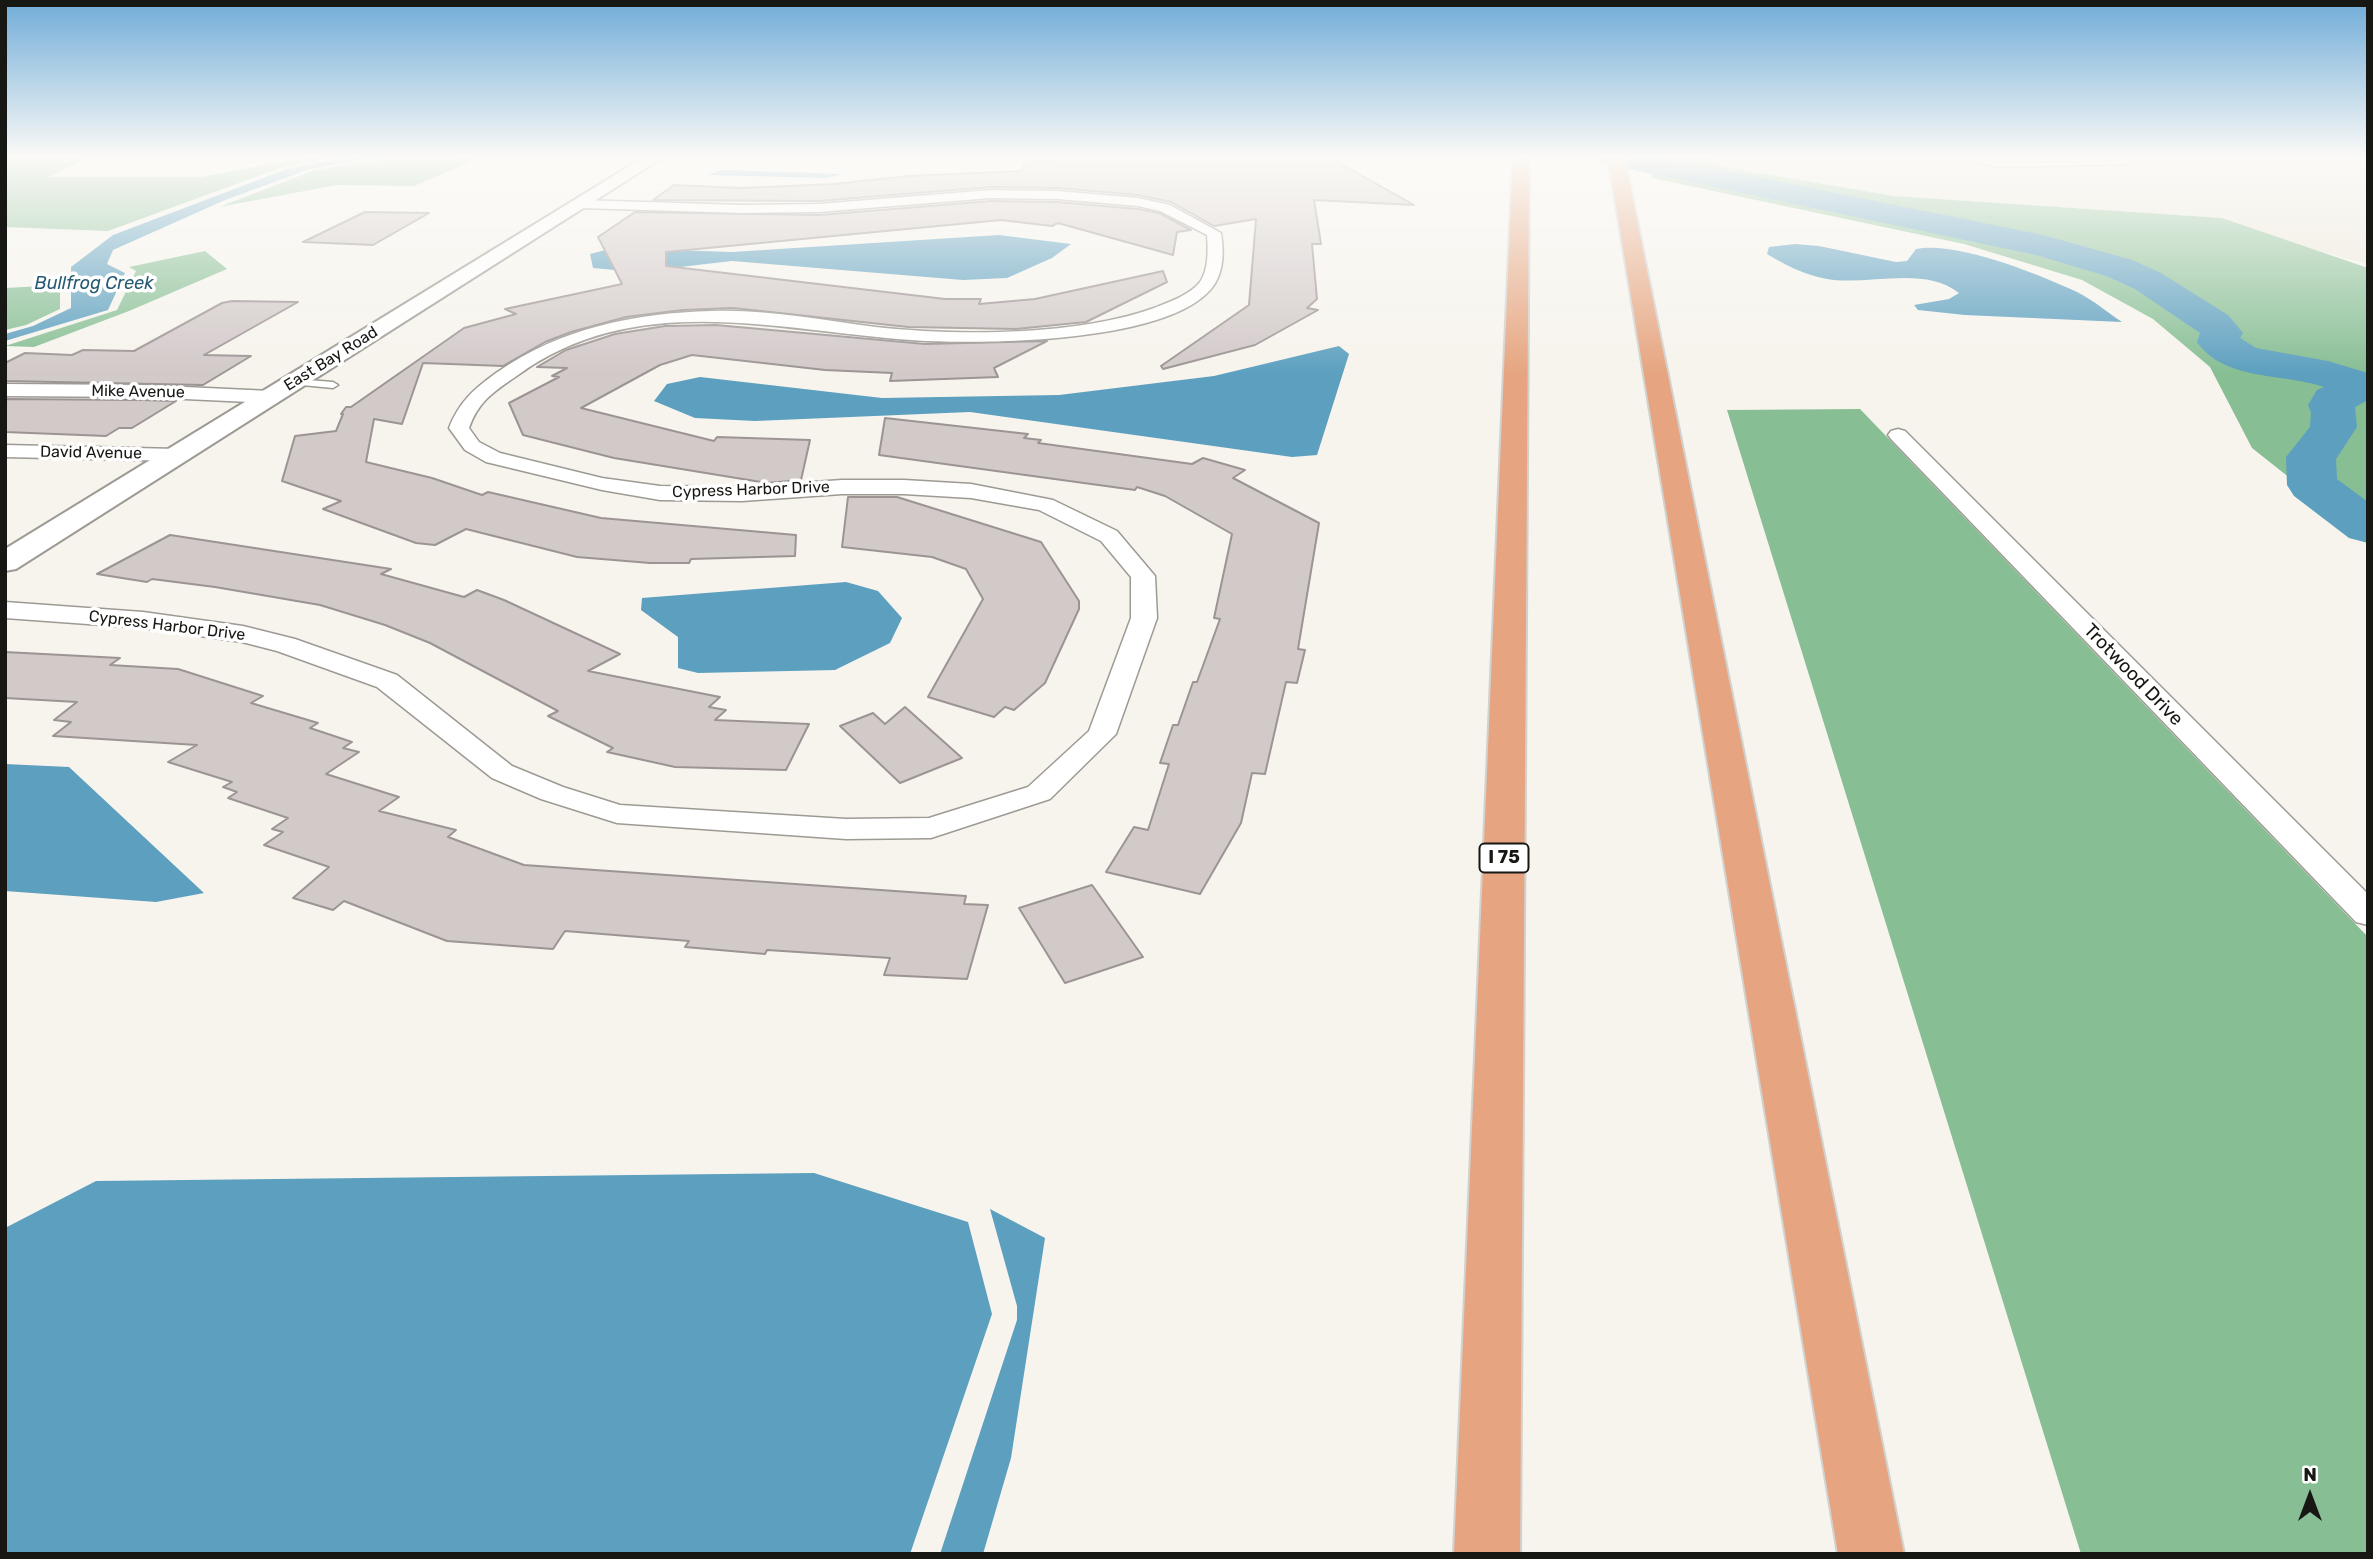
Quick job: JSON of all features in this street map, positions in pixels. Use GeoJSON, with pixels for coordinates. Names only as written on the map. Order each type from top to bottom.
{"type":"FeatureCollection","features":[{"type":"Feature","properties":{"kind":"highway","name":"I 75"},"geometry":{"type":"LineString","coordinates":[[1487,1554],[1519,229]]}},
{"type":"Feature","properties":{"kind":"highway"},"geometry":{"type":"LineString","coordinates":[[1629,229],[1871,1554]]}},
{"type":"Feature","properties":{"kind":"street","name":"East Bay Road"},"geometry":{"type":"LineString","coordinates":[[5,562],[540,229]]}},
{"type":"Feature","properties":{"kind":"street","name":"Cypress Harbor Drive"},"geometry":{"type":"LineString","coordinates":[[5,610],[143,620],[243,634],[286,645],[387,681],[502,772],[552,793],[617,814],[846,829],[931,828],[1039,793],[1102,734],[1144,618],[1143,576],[1109,536],[1045,505],[971,491],[842,487],[742,494],[660,493],[602,484],[493,458],[472,446],[459,428],[470,403],[535,354],[579,336],[638,323],[683,317],[745,316],[889,333],[957,336],[1056,332],[1125,322],[1158,313],[1204,288],[1211,275],[1216,243],[1214,233],[1206,229]]}},
{"type":"Feature","properties":{"kind":"street","name":"Mike Avenue"},"geometry":{"type":"LineString","coordinates":[[5,390],[142,391],[271,397]]}},
{"type":"Feature","properties":{"kind":"street","name":"Trotwood Drive"},"geometry":{"type":"LineString","coordinates":[[1898,435],[2368,914]]}},
{"type":"Feature","properties":{"kind":"street","name":"David Avenue"},"geometry":{"type":"LineString","coordinates":[[5,452],[177,455]]}},
{"type":"Feature","properties":{"kind":"lane"},"geometry":{"type":"LineString","coordinates":[[295,382],[334,385]]}},
{"type":"Feature","properties":{"kind":"shaded area"},"geometry":{"type":"Polygon","coordinates":[[[2250,229],[2368,229],[2368,264],[2288,243],[2250,229]]]}},
{"type":"Feature","properties":{"kind":"green space"},"geometry":{"type":"Polygon","coordinates":[[[50,229],[114,229],[108,231],[50,229]]]}},
{"type":"Feature","properties":{"kind":"green space"},"geometry":{"type":"Polygon","coordinates":[[[1892,229],[2253,229],[2368,268],[2368,531],[2329,509],[2252,448],[2210,367],[2153,319],[2082,280],[1964,244],[1892,229]]]}},
{"type":"Feature","properties":{"kind":"green space"},"geometry":{"type":"Polygon","coordinates":[[[205,251],[227,269],[129,311],[34,347],[5,346],[117,310],[136,271],[129,267],[205,251]]]}},
{"type":"Feature","properties":{"kind":"green space"},"geometry":{"type":"Polygon","coordinates":[[[60,282],[60,309],[26,325],[5,330],[5,288],[60,282]]]}},
{"type":"Feature","properties":{"kind":"green space"},"geometry":{"type":"Polygon","coordinates":[[[1860,409],[2368,937],[2368,1554],[2081,1554],[1727,410],[1860,409]]]}},
{"type":"Feature","properties":{"kind":"water","name":"Bullfrog Creek"},"geometry":{"type":"Polygon","coordinates":[[[129,229],[161,229],[113,250],[107,264],[125,273],[108,310],[5,341],[5,334],[33,326],[71,308],[71,267],[113,235],[129,229]]]}},
{"type":"Feature","properties":{"kind":"water"},"geometry":{"type":"Polygon","coordinates":[[[999,235],[1071,244],[1052,258],[1007,278],[963,280],[732,261],[637,272],[593,268],[590,254],[613,248],[732,252],[999,235]]]}},
{"type":"Feature","properties":{"kind":"water"},"geometry":{"type":"Polygon","coordinates":[[[1795,244],[1819,246],[1896,262],[1907,261],[1916,249],[1933,248],[1975,254],[2020,268],[2077,292],[2122,322],[1965,315],[1918,310],[1914,305],[1949,299],[1959,293],[1945,285],[1913,278],[1827,279],[1796,269],[1767,254],[1769,247],[1795,244]]]}},
{"type":"Feature","properties":{"kind":"water"},"geometry":{"type":"Polygon","coordinates":[[[1339,346],[1349,354],[1317,455],[1292,457],[970,412],[755,421],[695,418],[654,401],[667,384],[700,377],[882,398],[1059,395],[1214,376],[1339,346]]]}},
{"type":"Feature","properties":{"kind":"water"},"geometry":{"type":"Polygon","coordinates":[[[846,582],[878,591],[902,618],[890,643],[835,670],[698,673],[678,668],[678,637],[641,610],[642,598],[846,582]]]}},
{"type":"Feature","properties":{"kind":"water"},"geometry":{"type":"Polygon","coordinates":[[[5,764],[69,767],[204,893],[156,902],[5,891],[5,764]]]}},
{"type":"Feature","properties":{"kind":"water"},"geometry":{"type":"Polygon","coordinates":[[[814,1173],[968,1222],[992,1314],[910,1554],[5,1554],[5,1228],[96,1181],[814,1173]]]}},
{"type":"Feature","properties":{"kind":"water"},"geometry":{"type":"Polygon","coordinates":[[[990,1209],[1045,1238],[1011,1458],[983,1554],[940,1554],[1017,1320],[1017,1306],[990,1209]]]}},
{"type":"Feature","properties":{"kind":"building"},"geometry":{"type":"Polygon","coordinates":[[[330,229],[401,229],[373,245],[303,242],[330,229]]]}},
{"type":"Feature","properties":{"kind":"building"},"geometry":{"type":"Polygon","coordinates":[[[610,229],[909,229],[666,252],[666,266],[945,299],[981,299],[979,304],[1035,299],[1163,271],[1167,282],[1086,322],[1016,329],[908,327],[733,308],[683,310],[626,317],[545,342],[503,366],[423,363],[402,424],[374,419],[366,462],[432,478],[482,495],[488,492],[601,518],[796,535],[795,556],[650,563],[577,557],[466,529],[435,545],[416,543],[323,509],[341,501],[282,481],[295,436],[336,431],[346,407],[351,407],[464,328],[516,314],[505,309],[622,284],[598,237],[610,229]]]}},
{"type":"Feature","properties":{"kind":"building"},"geometry":{"type":"Polygon","coordinates":[[[1079,229],[1191,230],[1177,232],[1173,255],[1079,229]]]}},
{"type":"Feature","properties":{"kind":"building"},"geometry":{"type":"Polygon","coordinates":[[[1255,229],[1319,229],[1321,244],[1312,244],[1317,299],[1307,308],[1318,310],[1255,345],[1163,369],[1161,366],[1249,305],[1255,229]]]}},
{"type":"Feature","properties":{"kind":"building"},"geometry":{"type":"Polygon","coordinates":[[[298,302],[204,355],[251,356],[203,385],[5,381],[5,363],[25,353],[72,355],[83,350],[134,351],[222,303],[298,302]]]}},
{"type":"Feature","properties":{"kind":"building"},"geometry":{"type":"Polygon","coordinates":[[[716,325],[925,344],[1047,341],[994,368],[998,377],[890,381],[892,373],[825,370],[692,355],[660,365],[581,408],[714,441],[717,437],[810,440],[801,480],[767,483],[614,458],[523,435],[509,403],[559,377],[552,376],[567,368],[537,367],[566,350],[615,334],[665,326],[716,325]]]}},
{"type":"Feature","properties":{"kind":"building"},"geometry":{"type":"Polygon","coordinates":[[[5,399],[176,401],[132,428],[119,428],[106,436],[5,432],[5,399]]]}},
{"type":"Feature","properties":{"kind":"building"},"geometry":{"type":"Polygon","coordinates":[[[885,418],[1028,434],[1024,438],[1041,440],[1038,443],[1192,464],[1203,458],[1245,470],[1233,478],[1319,523],[1298,649],[1305,650],[1297,683],[1286,682],[1265,774],[1252,773],[1241,823],[1200,894],[1106,872],[1134,827],[1148,830],[1169,764],[1160,763],[1173,725],[1178,725],[1193,682],[1197,682],[1220,619],[1214,618],[1232,534],[1165,496],[1137,487],[1135,490],[879,455],[885,418]]]}},
{"type":"Feature","properties":{"kind":"building"},"geometry":{"type":"Polygon","coordinates":[[[848,497],[897,497],[1041,542],[1079,601],[1079,609],[1045,683],[1014,710],[1005,707],[994,717],[928,697],[983,599],[966,569],[932,557],[842,547],[848,497]]]}},
{"type":"Feature","properties":{"kind":"building"},"geometry":{"type":"Polygon","coordinates":[[[170,535],[391,569],[381,574],[464,597],[477,590],[620,654],[588,671],[720,697],[709,707],[726,710],[715,720],[809,724],[786,770],[675,767],[607,752],[613,748],[548,716],[558,711],[430,643],[385,625],[320,605],[215,587],[152,579],[147,582],[97,574],[170,535]]]}},
{"type":"Feature","properties":{"kind":"building"},"geometry":{"type":"Polygon","coordinates":[[[5,652],[120,658],[110,665],[178,669],[263,696],[251,703],[318,723],[310,728],[352,742],[343,748],[359,752],[326,774],[399,797],[379,811],[456,830],[448,837],[524,865],[966,896],[964,904],[988,905],[967,979],[884,975],[890,958],[767,950],[765,954],[685,947],[689,941],[565,931],[553,949],[447,941],[344,901],[333,910],[293,898],[329,867],[264,845],[283,832],[272,829],[288,818],[228,798],[237,792],[223,787],[232,782],[168,762],[197,745],[53,736],[71,722],[54,720],[77,702],[5,698],[5,652]]]}},
{"type":"Feature","properties":{"kind":"building"},"geometry":{"type":"Polygon","coordinates":[[[905,707],[962,758],[900,783],[840,726],[873,713],[885,724],[905,707]]]}},
{"type":"Feature","properties":{"kind":"building"},"geometry":{"type":"Polygon","coordinates":[[[1092,885],[1143,957],[1065,983],[1019,908],[1092,885]]]}},
{"type":"Feature","properties":{"kind":"waterway","name":"Bullfrog Creek"},"geometry":{"type":"LineString","coordinates":[[1960,229],[2043,246],[2119,268],[2148,281],[2214,324],[2222,333],[2218,342],[2243,358],[2328,374],[2355,383],[2354,389],[2333,400],[2331,405],[2334,427],[2311,457],[2312,485],[2368,527]]}}]}
